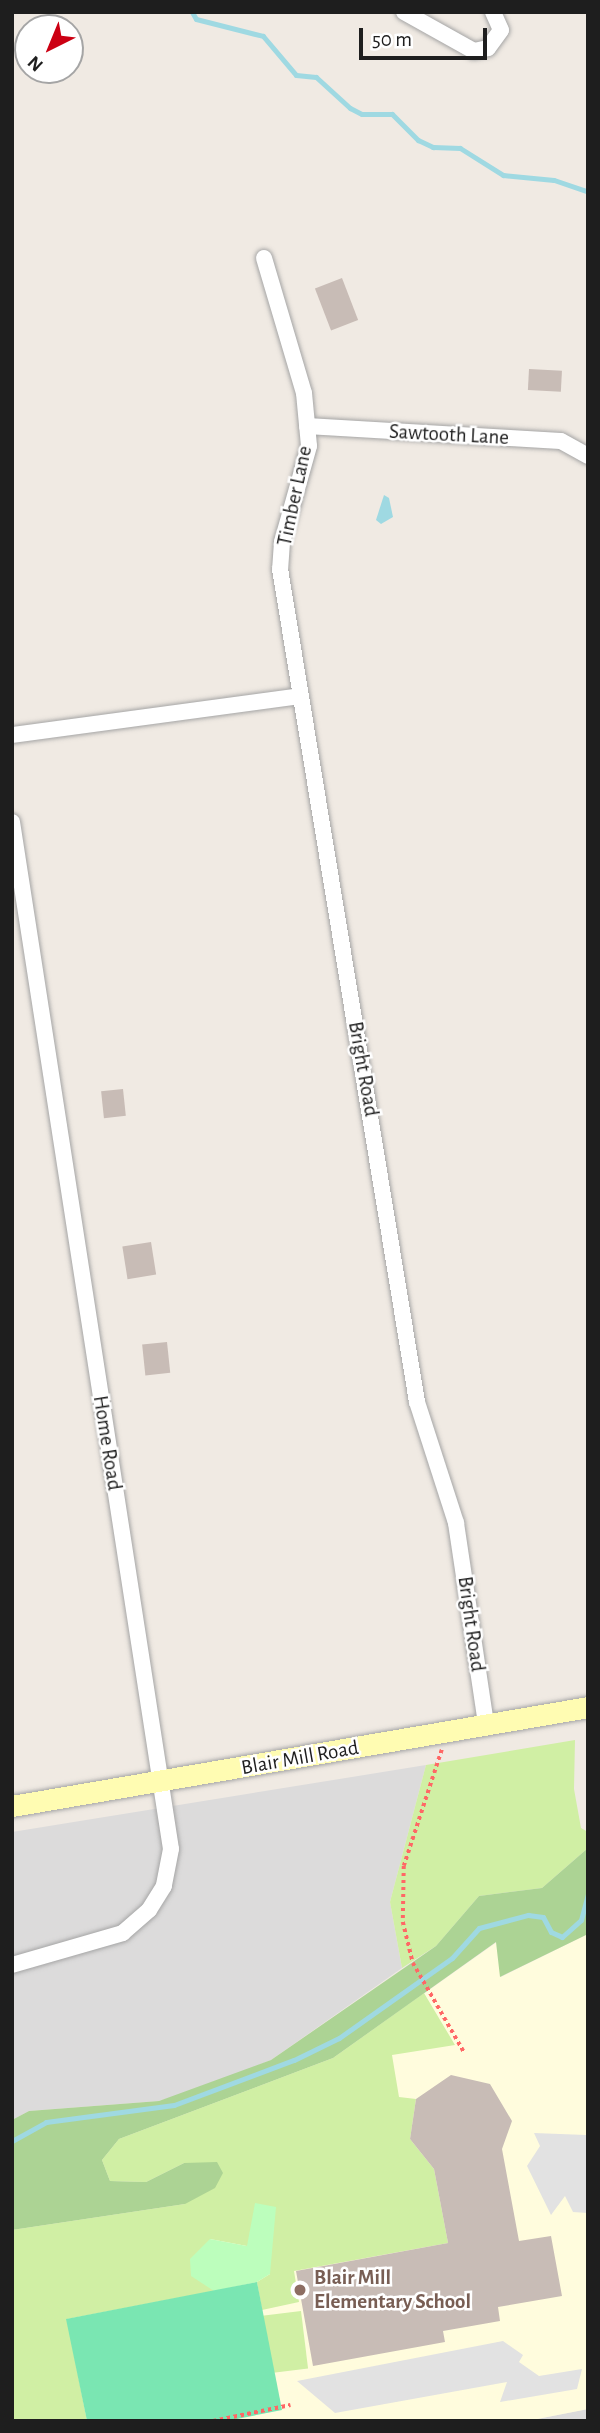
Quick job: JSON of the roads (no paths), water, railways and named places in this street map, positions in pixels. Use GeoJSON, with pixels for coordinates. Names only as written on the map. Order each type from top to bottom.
{"type":"FeatureCollection","features":[{"type":"Feature","properties":{"kind":"main road","name":"Blair Mill Road"},"geometry":{"type":"LineString","coordinates":[[12,1806],[588,1707]]}},
{"type":"Feature","properties":{"kind":"street"},"geometry":{"type":"LineString","coordinates":[[404,12],[474,51],[488,48],[501,30],[493,12]]}},
{"type":"Feature","properties":{"kind":"street","name":"Timber Lane"},"geometry":{"type":"LineString","coordinates":[[264,258],[304,393],[309,446],[282,542],[280,569],[299,696]]}},
{"type":"Feature","properties":{"kind":"street","name":"Sawtooth Lane"},"geometry":{"type":"LineString","coordinates":[[307,426],[561,441],[588,456]]}},
{"type":"Feature","properties":{"kind":"street"},"geometry":{"type":"LineString","coordinates":[[12,735],[299,696]]}},
{"type":"Feature","properties":{"kind":"street","name":"Bright Road"},"geometry":{"type":"LineString","coordinates":[[299,696],[417,1402],[456,1523],[486,1724]]}},
{"type":"Feature","properties":{"kind":"street","name":"Home Road"},"geometry":{"type":"LineString","coordinates":[[12,822],[78,1267],[171,1849],[164,1886],[149,1910],[123,1933],[12,1965]]}},
{"type":"Feature","properties":{"kind":"water"},"geometry":{"type":"Polygon","coordinates":[[[384,495],[389,498],[393,517],[381,524],[376,520],[384,495]]]}},
{"type":"Feature","properties":{"kind":"waterway"},"geometry":{"type":"LineString","coordinates":[[192,12],[196,19],[263,36],[296,75],[316,77],[350,108],[362,114],[392,114],[418,140],[433,147],[460,148],[503,175],[554,180],[588,192]]}},
{"type":"Feature","properties":{"kind":"waterway"},"geometry":{"type":"LineString","coordinates":[[12,2141],[46,2122],[174,2105],[294,2060],[339,2038],[452,1958],[479,1928],[528,1915],[543,1917],[551,1932],[562,1937],[581,1920],[588,1894]]}},
{"type":"Feature","properties":{"kind":"place","name":"Blair Mill Elementary School"},"geometry":{"type":"Point","coordinates":[300,2290]}}]}
